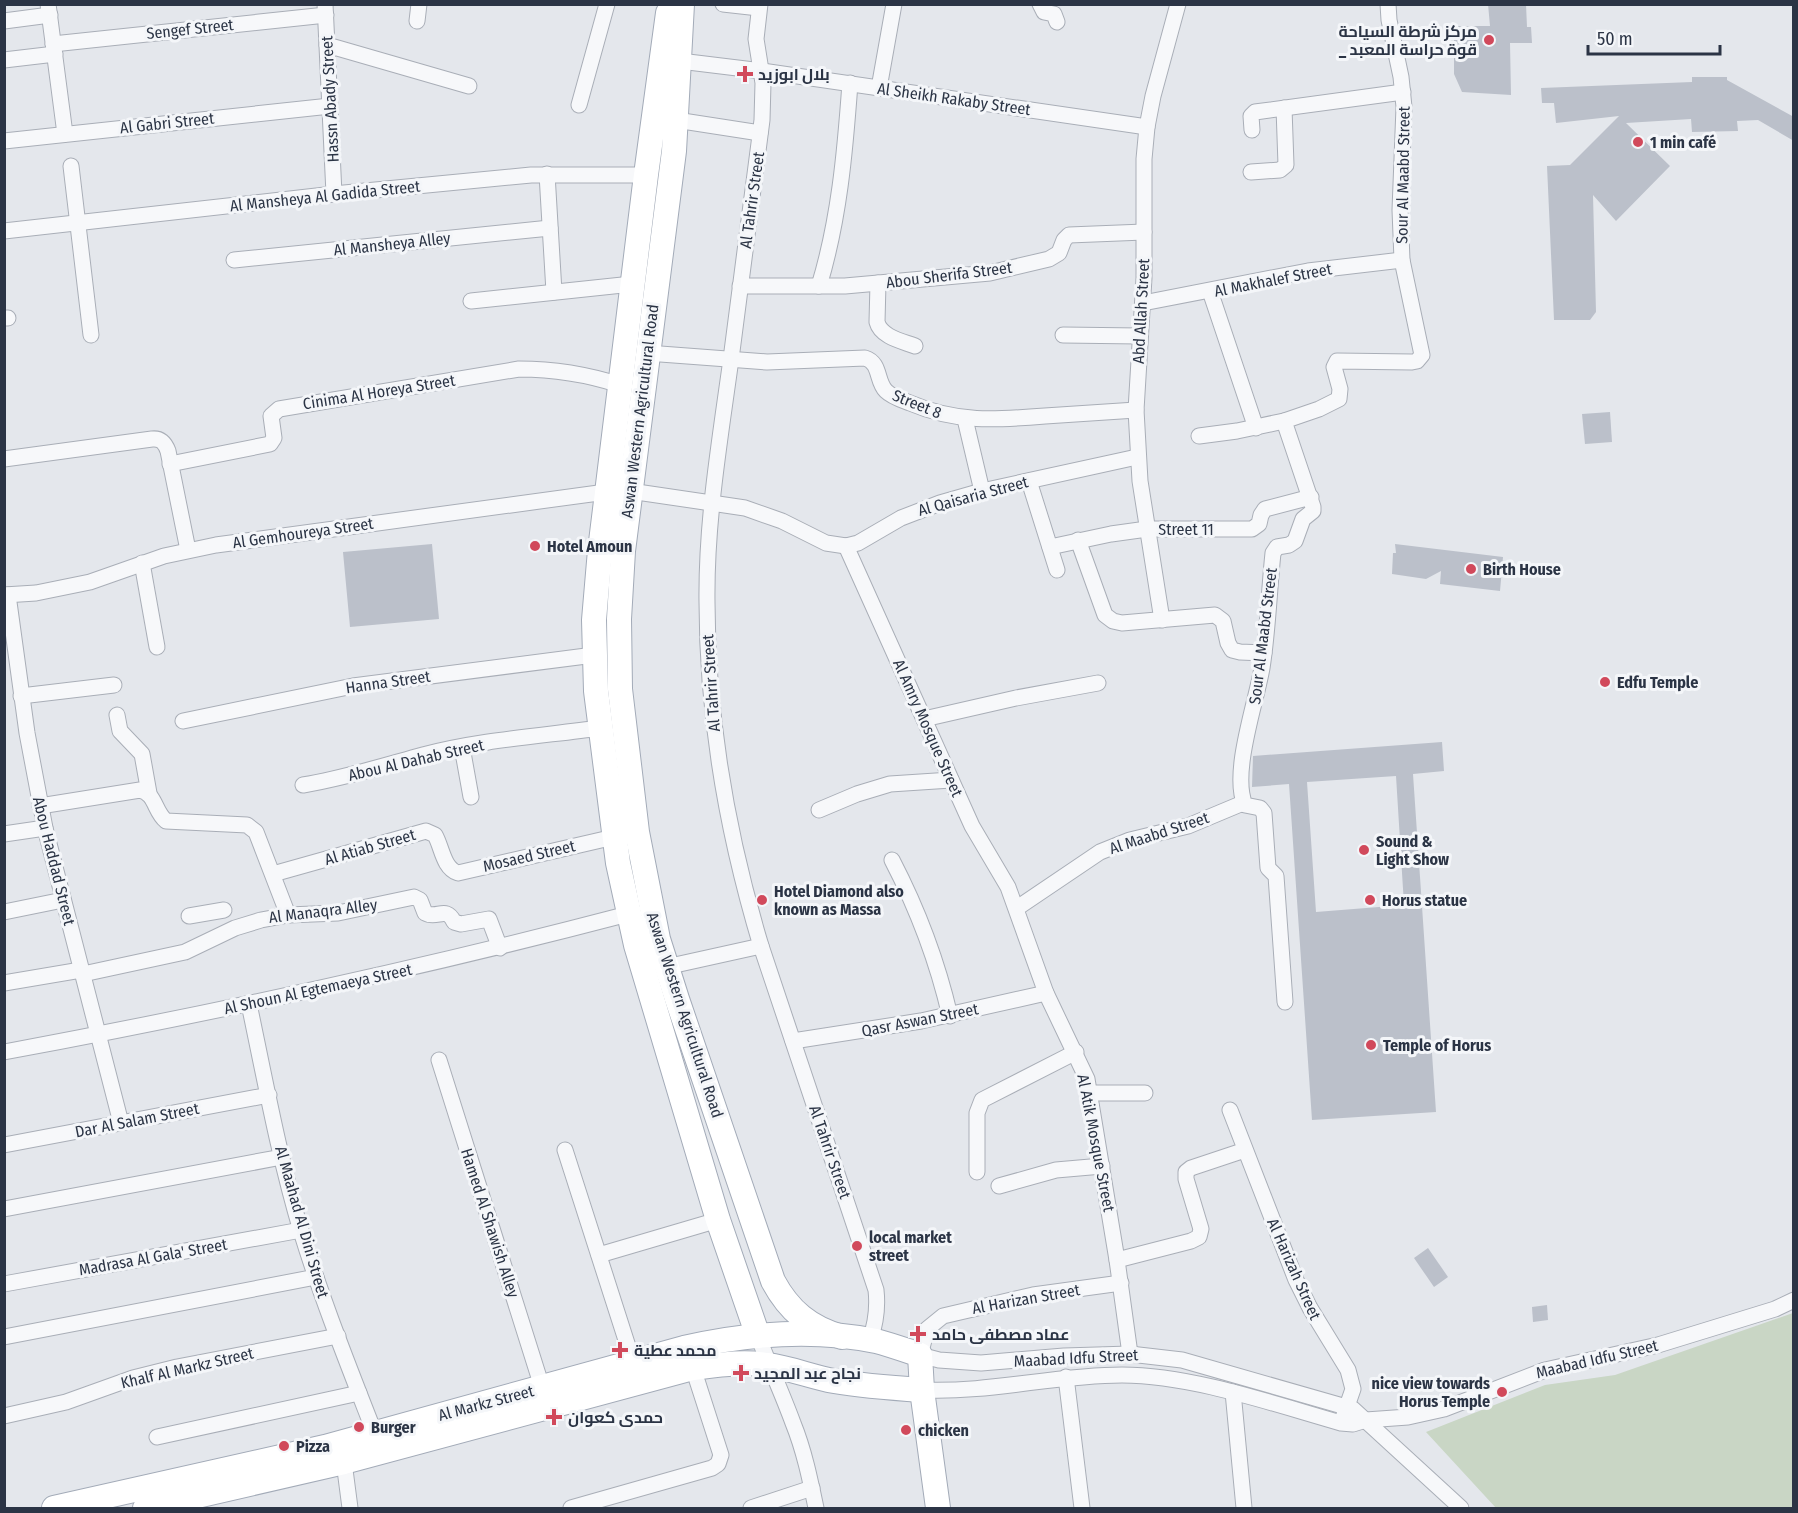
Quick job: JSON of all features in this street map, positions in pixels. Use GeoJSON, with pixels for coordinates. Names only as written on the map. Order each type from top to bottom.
{"type":"FeatureCollection","features":[{"type":"Feature","properties":{"kind":"main road","name":"Aswan Western Agricultural Road"},"geometry":{"type":"LineString","coordinates":[[669,4],[620,385],[618,492],[620,689],[640,857],[666,967],[773,1281],[780,1294],[801,1318],[813,1326],[842,1337]]}},
{"type":"Feature","properties":{"kind":"main road","name":"Aswan Western Agricultural Road"},"geometry":{"type":"LineString","coordinates":[[682,4],[680,61],[670,182],[647,353],[596,585],[594,654],[596,691],[614,837],[628,914],[718,1220],[759,1336]]}},
{"type":"Feature","properties":{"kind":"main road"},"geometry":{"type":"LineString","coordinates":[[596,691],[620,689]]}},
{"type":"Feature","properties":{"kind":"main road","name":"Al Markz Street"},"geometry":{"type":"LineString","coordinates":[[145,1509],[344,1462],[503,1409],[542,1387],[707,1343],[759,1336],[842,1337],[870,1340],[920,1355]]}},
{"type":"Feature","properties":{"kind":"main road"},"geometry":{"type":"LineString","coordinates":[[920,1355],[922,1390],[938,1509]]}},
{"type":"Feature","properties":{"kind":"main road","name":"Al Markz Street"},"geometry":{"type":"LineString","coordinates":[[54,1509],[277,1459],[375,1434],[693,1368],[746,1363],[768,1365],[832,1381],[922,1390]]}},
{"type":"Feature","properties":{"kind":"street"},"geometry":{"type":"LineString","coordinates":[[417,21],[419,4]]}},
{"type":"Feature","properties":{"kind":"street"},"geometry":{"type":"LineString","coordinates":[[579,105],[607,4]]}},
{"type":"Feature","properties":{"kind":"street"},"geometry":{"type":"LineString","coordinates":[[723,4],[760,6]]}},
{"type":"Feature","properties":{"kind":"street"},"geometry":{"type":"LineString","coordinates":[[879,88],[894,4]]}},
{"type":"Feature","properties":{"kind":"street"},"geometry":{"type":"LineString","coordinates":[[1040,4],[1044,12],[1054,15],[1057,22]]}},
{"type":"Feature","properties":{"kind":"street","name":"Abd Allah Street"},"geometry":{"type":"LineString","coordinates":[[1162,620],[1137,457],[1136,410],[1139,336],[1143,303],[1144,159],[1147,127],[1178,4]]}},
{"type":"Feature","properties":{"kind":"street","name":"Sour Al Maabd Street"},"geometry":{"type":"LineString","coordinates":[[1284,421],[1319,409],[1338,399],[1340,389],[1334,367],[1337,361],[1412,362],[1420,358],[1422,350],[1402,260],[1400,210],[1403,92],[1388,4]]}},
{"type":"Feature","properties":{"kind":"street","name":"Al Tahrir Street"},"geometry":{"type":"LineString","coordinates":[[760,6],[756,39],[764,95],[711,502],[706,602],[708,662],[715,741],[734,850],[761,946],[876,1290],[878,1307],[870,1340]]}},
{"type":"Feature","properties":{"kind":"street"},"geometry":{"type":"LineString","coordinates":[[4,21],[49,10],[65,134]]}},
{"type":"Feature","properties":{"kind":"street","name":"Sengef Street"},"geometry":{"type":"LineString","coordinates":[[4,60],[54,49],[326,10]]}},
{"type":"Feature","properties":{"kind":"street","name":"Hassn Abady Street"},"geometry":{"type":"LineString","coordinates":[[326,10],[334,194]]}},
{"type":"Feature","properties":{"kind":"street"},"geometry":{"type":"LineString","coordinates":[[327,45],[469,86]]}},
{"type":"Feature","properties":{"kind":"street","name":"Al Sheikh Rakaby Street"},"geometry":{"type":"LineString","coordinates":[[680,61],[850,83],[1147,127]]}},
{"type":"Feature","properties":{"kind":"street"},"geometry":{"type":"LineString","coordinates":[[819,286],[828,256],[840,196],[850,83]]}},
{"type":"Feature","properties":{"kind":"street"},"geometry":{"type":"LineString","coordinates":[[1252,130],[1251,116],[1255,112],[1403,92]]}},
{"type":"Feature","properties":{"kind":"street","name":"Al Gabri Street"},"geometry":{"type":"LineString","coordinates":[[4,141],[330,106]]}},
{"type":"Feature","properties":{"kind":"street"},"geometry":{"type":"LineString","coordinates":[[1251,172],[1280,170],[1286,165],[1284,108]]}},
{"type":"Feature","properties":{"kind":"street"},"geometry":{"type":"LineString","coordinates":[[676,120],[760,133]]}},
{"type":"Feature","properties":{"kind":"street"},"geometry":{"type":"LineString","coordinates":[[71,166],[91,335]]}},
{"type":"Feature","properties":{"kind":"street"},"geometry":{"type":"LineString","coordinates":[[547,174],[554,292]]}},
{"type":"Feature","properties":{"kind":"street","name":"Al Mansheya Al Gadida Street"},"geometry":{"type":"LineString","coordinates":[[4,231],[334,194],[547,174],[646,175]]}},
{"type":"Feature","properties":{"kind":"street","name":"Al Mansheya Alley"},"geometry":{"type":"LineString","coordinates":[[234,260],[550,228]]}},
{"type":"Feature","properties":{"kind":"street","name":"Abou Sherifa Street"},"geometry":{"type":"LineString","coordinates":[[740,286],[878,284],[990,273],[1030,265],[1054,256],[1069,235],[1144,232]]}},
{"type":"Feature","properties":{"kind":"street","name":"Al Makhalef Street"},"geometry":{"type":"LineString","coordinates":[[1143,303],[1308,271],[1402,260]]}},
{"type":"Feature","properties":{"kind":"street"},"geometry":{"type":"LineString","coordinates":[[471,301],[632,284]]}},
{"type":"Feature","properties":{"kind":"street"},"geometry":{"type":"LineString","coordinates":[[878,284],[878,328],[882,332],[915,346]]}},
{"type":"Feature","properties":{"kind":"street"},"geometry":{"type":"LineString","coordinates":[[1210,291],[1256,428]]}},
{"type":"Feature","properties":{"kind":"street"},"geometry":{"type":"LineString","coordinates":[[1063,335],[1139,336]]}},
{"type":"Feature","properties":{"kind":"street","name":"Street 8"},"geometry":{"type":"LineString","coordinates":[[647,353],[767,362],[865,358],[876,365],[882,386],[890,394],[930,411],[965,419],[996,420],[1136,410]]}},
{"type":"Feature","properties":{"kind":"street","name":"Cinima Al Horeya Street"},"geometry":{"type":"LineString","coordinates":[[170,464],[270,444],[274,438],[271,416],[279,409],[519,369],[581,373],[620,385]]}},
{"type":"Feature","properties":{"kind":"street"},"geometry":{"type":"LineString","coordinates":[[965,419],[982,491]]}},
{"type":"Feature","properties":{"kind":"street"},"geometry":{"type":"LineString","coordinates":[[1199,436],[1256,428],[1284,421],[1311,497]]}},
{"type":"Feature","properties":{"kind":"street"},"geometry":{"type":"LineString","coordinates":[[4,459],[157,438],[166,447],[188,550]]}},
{"type":"Feature","properties":{"kind":"street","name":"Al Qaisaria Street"},"geometry":{"type":"LineString","coordinates":[[846,546],[858,543],[919,510],[982,491],[1137,457]]}},
{"type":"Feature","properties":{"kind":"street"},"geometry":{"type":"LineString","coordinates":[[1029,481],[1057,570]]}},
{"type":"Feature","properties":{"kind":"street"},"geometry":{"type":"LineString","coordinates":[[618,492],[745,508],[782,521],[826,543],[846,546]]}},
{"type":"Feature","properties":{"kind":"street","name":"Al Gemhoureya Street"},"geometry":{"type":"LineString","coordinates":[[6,595],[54,590],[90,582],[142,563],[188,550],[247,540],[618,492]]}},
{"type":"Feature","properties":{"kind":"street","name":"Sour Al Maabd Street"},"geometry":{"type":"LineString","coordinates":[[1244,803],[1242,783],[1244,747],[1264,653],[1273,553],[1277,547],[1295,541],[1303,519],[1313,511],[1311,497]]}},
{"type":"Feature","properties":{"kind":"street","name":"Street 11"},"geometry":{"type":"LineString","coordinates":[[1050,546],[1147,529],[1252,529],[1259,524],[1265,509],[1311,497]]}},
{"type":"Feature","properties":{"kind":"street"},"geometry":{"type":"LineString","coordinates":[[1078,540],[1108,619],[1122,623],[1218,616],[1223,621],[1232,650],[1264,653]]}},
{"type":"Feature","properties":{"kind":"street","name":"Al Amry Mosque Street"},"geometry":{"type":"LineString","coordinates":[[846,546],[972,826],[1008,886],[1017,908]]}},
{"type":"Feature","properties":{"kind":"street"},"geometry":{"type":"LineString","coordinates":[[142,563],[157,647]]}},
{"type":"Feature","properties":{"kind":"street","name":"Abou Haddad Street"},"geometry":{"type":"LineString","coordinates":[[6,595],[40,806],[121,1123]]}},
{"type":"Feature","properties":{"kind":"street","name":"Hanna Street"},"geometry":{"type":"LineString","coordinates":[[183,721],[353,686],[594,654]]}},
{"type":"Feature","properties":{"kind":"street"},"geometry":{"type":"LineString","coordinates":[[924,719],[1016,698],[1098,683]]}},
{"type":"Feature","properties":{"kind":"street"},"geometry":{"type":"LineString","coordinates":[[21,696],[114,685]]}},
{"type":"Feature","properties":{"kind":"street"},"geometry":{"type":"LineString","coordinates":[[117,715],[120,731],[142,754],[149,793],[158,812],[166,821],[242,824],[252,828],[256,832],[288,915]]}},
{"type":"Feature","properties":{"kind":"street","name":"Abou Al Dahab Street"},"geometry":{"type":"LineString","coordinates":[[303,784],[364,773],[423,755],[462,747],[600,728]]}},
{"type":"Feature","properties":{"kind":"street"},"geometry":{"type":"LineString","coordinates":[[462,747],[471,797]]}},
{"type":"Feature","properties":{"kind":"street"},"geometry":{"type":"LineString","coordinates":[[819,810],[857,794],[890,784],[951,780]]}},
{"type":"Feature","properties":{"kind":"street"},"geometry":{"type":"LineString","coordinates":[[40,806],[137,790],[149,793]]}},
{"type":"Feature","properties":{"kind":"street"},"geometry":{"type":"LineString","coordinates":[[1244,803],[1247,807],[1260,808],[1264,813],[1268,868],[1276,876],[1285,1002]]}},
{"type":"Feature","properties":{"kind":"street","name":"Al Maabd Street"},"geometry":{"type":"LineString","coordinates":[[1017,908],[1100,852],[1130,840],[1188,826],[1244,803]]}},
{"type":"Feature","properties":{"kind":"street"},"geometry":{"type":"LineString","coordinates":[[4,834],[45,828]]}},
{"type":"Feature","properties":{"kind":"street","name":"Al Atiab Street"},"geometry":{"type":"LineString","coordinates":[[273,874],[426,831],[431,832],[437,838],[448,866]]}},
{"type":"Feature","properties":{"kind":"street","name":"Mosaed Street"},"geometry":{"type":"LineString","coordinates":[[448,866],[454,872],[463,872],[614,837]]}},
{"type":"Feature","properties":{"kind":"street"},"geometry":{"type":"LineString","coordinates":[[892,860],[928,938],[944,986],[950,1016]]}},
{"type":"Feature","properties":{"kind":"street","name":"Al Manaqra Alley"},"geometry":{"type":"LineString","coordinates":[[4,982],[82,972],[185,952],[254,921],[288,915],[338,913],[414,897],[420,900],[425,913],[429,915],[446,913],[461,924],[489,919],[500,948]]}},
{"type":"Feature","properties":{"kind":"street"},"geometry":{"type":"LineString","coordinates":[[4,912],[63,900]]}},
{"type":"Feature","properties":{"kind":"street","name":"Al Atik Mosque Street"},"geometry":{"type":"LineString","coordinates":[[1017,908],[1029,949],[1046,993],[1076,1052],[1090,1093],[1121,1283],[1130,1354]]}},
{"type":"Feature","properties":{"kind":"street"},"geometry":{"type":"LineString","coordinates":[[189,916],[221,911],[222,934]]}},
{"type":"Feature","properties":{"kind":"street","name":"Al Shoun Al Egtemaeya Street"},"geometry":{"type":"LineString","coordinates":[[4,1052],[359,981],[500,948],[628,914]]}},
{"type":"Feature","properties":{"kind":"street"},"geometry":{"type":"LineString","coordinates":[[666,967],[761,946]]}},
{"type":"Feature","properties":{"kind":"street","name":"Qasr Aswan Street"},"geometry":{"type":"LineString","coordinates":[[793,1041],[950,1016],[1046,993]]}},
{"type":"Feature","properties":{"kind":"street","name":"Al Maahad Al Dini Street"},"geometry":{"type":"LineString","coordinates":[[249,1004],[282,1157],[301,1230],[316,1277],[375,1434]]}},
{"type":"Feature","properties":{"kind":"street"},"geometry":{"type":"LineString","coordinates":[[977,1172],[977,1113],[982,1100],[1076,1052]]}},
{"type":"Feature","properties":{"kind":"street","name":"Hamed Al Shawish Alley"},"geometry":{"type":"LineString","coordinates":[[438,1060],[542,1387]]}},
{"type":"Feature","properties":{"kind":"street"},"geometry":{"type":"LineString","coordinates":[[1090,1093],[1145,1093]]}},
{"type":"Feature","properties":{"kind":"street","name":"Dar Al Salam Street"},"geometry":{"type":"LineString","coordinates":[[4,1145],[269,1095]]}},
{"type":"Feature","properties":{"kind":"street","name":"Al Harizah Street"},"geometry":{"type":"LineString","coordinates":[[1230,1110],[1296,1280],[1310,1308],[1348,1370],[1353,1389],[1341,1423]]}},
{"type":"Feature","properties":{"kind":"street"},"geometry":{"type":"LineString","coordinates":[[565,1150],[633,1362]]}},
{"type":"Feature","properties":{"kind":"street"},"geometry":{"type":"LineString","coordinates":[[1117,1260],[1199,1237],[1201,1229],[1186,1172],[1191,1168],[1245,1150]]}},
{"type":"Feature","properties":{"kind":"street"},"geometry":{"type":"LineString","coordinates":[[4,1209],[282,1157]]}},
{"type":"Feature","properties":{"kind":"street"},"geometry":{"type":"LineString","coordinates":[[999,1186],[1056,1170],[1102,1166]]}},
{"type":"Feature","properties":{"kind":"street"},"geometry":{"type":"LineString","coordinates":[[599,1255],[718,1220]]}},
{"type":"Feature","properties":{"kind":"street","name":"Madrasa Al Gala' Street"},"geometry":{"type":"LineString","coordinates":[[4,1284],[301,1230]]}},
{"type":"Feature","properties":{"kind":"street"},"geometry":{"type":"LineString","coordinates":[[4,1337],[316,1277]]}},
{"type":"Feature","properties":{"kind":"street","name":"Al Harizan Street"},"geometry":{"type":"LineString","coordinates":[[920,1355],[927,1329],[943,1316],[1033,1295],[1121,1283]]}},
{"type":"Feature","properties":{"kind":"street","name":"Maabad Idfu Street"},"geometry":{"type":"LineString","coordinates":[[922,1390],[963,1390],[1066,1377],[1150,1376],[1233,1392],[1341,1423],[1353,1424],[1366,1420],[1408,1417],[1444,1409],[1545,1370],[1658,1345],[1775,1309],[1794,1300]]}},
{"type":"Feature","properties":{"kind":"street","name":"Khalf Al Markz Street"},"geometry":{"type":"LineString","coordinates":[[4,1416],[66,1402],[133,1378],[177,1367],[338,1336]]}},
{"type":"Feature","properties":{"kind":"street"},"geometry":{"type":"LineString","coordinates":[[759,1336],[768,1365],[793,1423],[816,1509]]}},
{"type":"Feature","properties":{"kind":"street","name":"Maabad Idfu Street"},"geometry":{"type":"LineString","coordinates":[[920,1355],[939,1360],[981,1363],[1064,1356],[1130,1354],[1182,1360],[1347,1407],[1358,1412],[1366,1420]]}},
{"type":"Feature","properties":{"kind":"street"},"geometry":{"type":"LineString","coordinates":[[571,1509],[712,1468],[718,1464],[721,1455],[693,1368]]}},
{"type":"Feature","properties":{"kind":"street"},"geometry":{"type":"LineString","coordinates":[[1066,1377],[1082,1509]]}},
{"type":"Feature","properties":{"kind":"street"},"geometry":{"type":"LineString","coordinates":[[1233,1392],[1244,1509]]}},
{"type":"Feature","properties":{"kind":"street"},"geometry":{"type":"LineString","coordinates":[[157,1437],[359,1393]]}},
{"type":"Feature","properties":{"kind":"street"},"geometry":{"type":"LineString","coordinates":[[1366,1420],[1461,1509]]}},
{"type":"Feature","properties":{"kind":"street"},"geometry":{"type":"LineString","coordinates":[[344,1462],[350,1509]]}},
{"type":"Feature","properties":{"kind":"street"},"geometry":{"type":"LineString","coordinates":[[751,1509],[812,1488]]}},
{"type":"Feature","properties":{"kind":"green space"},"geometry":{"type":"Polygon","coordinates":[[[1793,1313],[1793,1508],[1496,1508],[1426,1432],[1545,1385],[1615,1375],[1793,1313]]]}},
{"type":"Feature","properties":{"kind":"building"},"geometry":{"type":"Polygon","coordinates":[[[1488,4],[1526,4],[1527,27],[1531,27],[1532,43],[1510,43],[1511,95],[1462,92],[1454,74],[1454,26],[1490,26],[1488,4]]]}},
{"type":"Feature","properties":{"kind":"building"},"geometry":{"type":"Polygon","coordinates":[[[1692,77],[1727,77],[1727,80],[1794,117],[1794,141],[1758,120],[1737,121],[1738,131],[1692,132],[1691,119],[1626,123],[1670,166],[1616,221],[1593,195],[1596,312],[1590,320],[1554,320],[1547,166],[1570,165],[1619,116],[1556,123],[1554,103],[1542,103],[1541,88],[1692,82],[1692,77]]]}},
{"type":"Feature","properties":{"kind":"building"},"geometry":{"type":"Polygon","coordinates":[[[1610,412],[1612,442],[1585,444],[1582,414],[1610,412]]]}},
{"type":"Feature","properties":{"kind":"building"},"geometry":{"type":"Polygon","coordinates":[[[432,544],[439,619],[350,627],[343,552],[432,544]]]}},
{"type":"Feature","properties":{"kind":"building","name":"Birth House"},"geometry":{"type":"Polygon","coordinates":[[[1395,544],[1503,557],[1500,591],[1440,584],[1441,571],[1426,579],[1392,574],[1393,553],[1396,553],[1395,544]]]}},
{"type":"Feature","properties":{"kind":"building"},"geometry":{"type":"Polygon","coordinates":[[[1442,742],[1444,771],[1413,774],[1436,1112],[1312,1120],[1289,784],[1252,787],[1253,756],[1442,742]],[[1396,776],[1307,782],[1316,912],[1404,905],[1396,776]]]}},
{"type":"Feature","properties":{"kind":"building"},"geometry":{"type":"Polygon","coordinates":[[[1428,1248],[1448,1277],[1434,1287],[1414,1258],[1428,1248]]]}},
{"type":"Feature","properties":{"kind":"building"},"geometry":{"type":"Polygon","coordinates":[[[1547,1305],[1548,1320],[1533,1322],[1532,1307],[1547,1305]]]}},
{"type":"Feature","properties":{"kind":"place","name":"مركز شرطة السياحة _ قوة حراسة المعبد"},"geometry":{"type":"Point","coordinates":[1489,40]}},
{"type":"Feature","properties":{"kind":"place","name":"بلال ابوزيد"},"geometry":{"type":"Point","coordinates":[745,74]}},
{"type":"Feature","properties":{"kind":"place","name":"1 min café"},"geometry":{"type":"Point","coordinates":[1638,142]}},
{"type":"Feature","properties":{"kind":"place","name":"Hotel Amoun"},"geometry":{"type":"Point","coordinates":[535,546]}},
{"type":"Feature","properties":{"kind":"place","name":"Birth House"},"geometry":{"type":"Point","coordinates":[1471,569]}},
{"type":"Feature","properties":{"kind":"place","name":"Edfu Temple"},"geometry":{"type":"Point","coordinates":[1605,682]}},
{"type":"Feature","properties":{"kind":"place","name":"Sound & Light Show"},"geometry":{"type":"Point","coordinates":[1364,850]}},
{"type":"Feature","properties":{"kind":"place","name":"Hotel Diamond also known as Massa"},"geometry":{"type":"Point","coordinates":[762,900]}},
{"type":"Feature","properties":{"kind":"place","name":"Horus statue"},"geometry":{"type":"Point","coordinates":[1370,900]}},
{"type":"Feature","properties":{"kind":"place","name":"Temple of Horus"},"geometry":{"type":"Point","coordinates":[1371,1045]}},
{"type":"Feature","properties":{"kind":"place","name":"local market street"},"geometry":{"type":"Point","coordinates":[857,1246]}},
{"type":"Feature","properties":{"kind":"place","name":"عماد مصطفى حامد"},"geometry":{"type":"Point","coordinates":[918,1334]}},
{"type":"Feature","properties":{"kind":"place","name":"محمد عطية"},"geometry":{"type":"Point","coordinates":[620,1350]}},
{"type":"Feature","properties":{"kind":"place","name":"نجاح عبد المجيد"},"geometry":{"type":"Point","coordinates":[741,1373]}},
{"type":"Feature","properties":{"kind":"place","name":"nice view towards Horus Temple"},"geometry":{"type":"Point","coordinates":[1502,1392]}},
{"type":"Feature","properties":{"kind":"place","name":"حمدى كعوان"},"geometry":{"type":"Point","coordinates":[554,1417]}},
{"type":"Feature","properties":{"kind":"place","name":"Burger"},"geometry":{"type":"Point","coordinates":[359,1427]}},
{"type":"Feature","properties":{"kind":"place","name":"chicken"},"geometry":{"type":"Point","coordinates":[906,1430]}},
{"type":"Feature","properties":{"kind":"place","name":"Pizza"},"geometry":{"type":"Point","coordinates":[284,1446]}}]}
